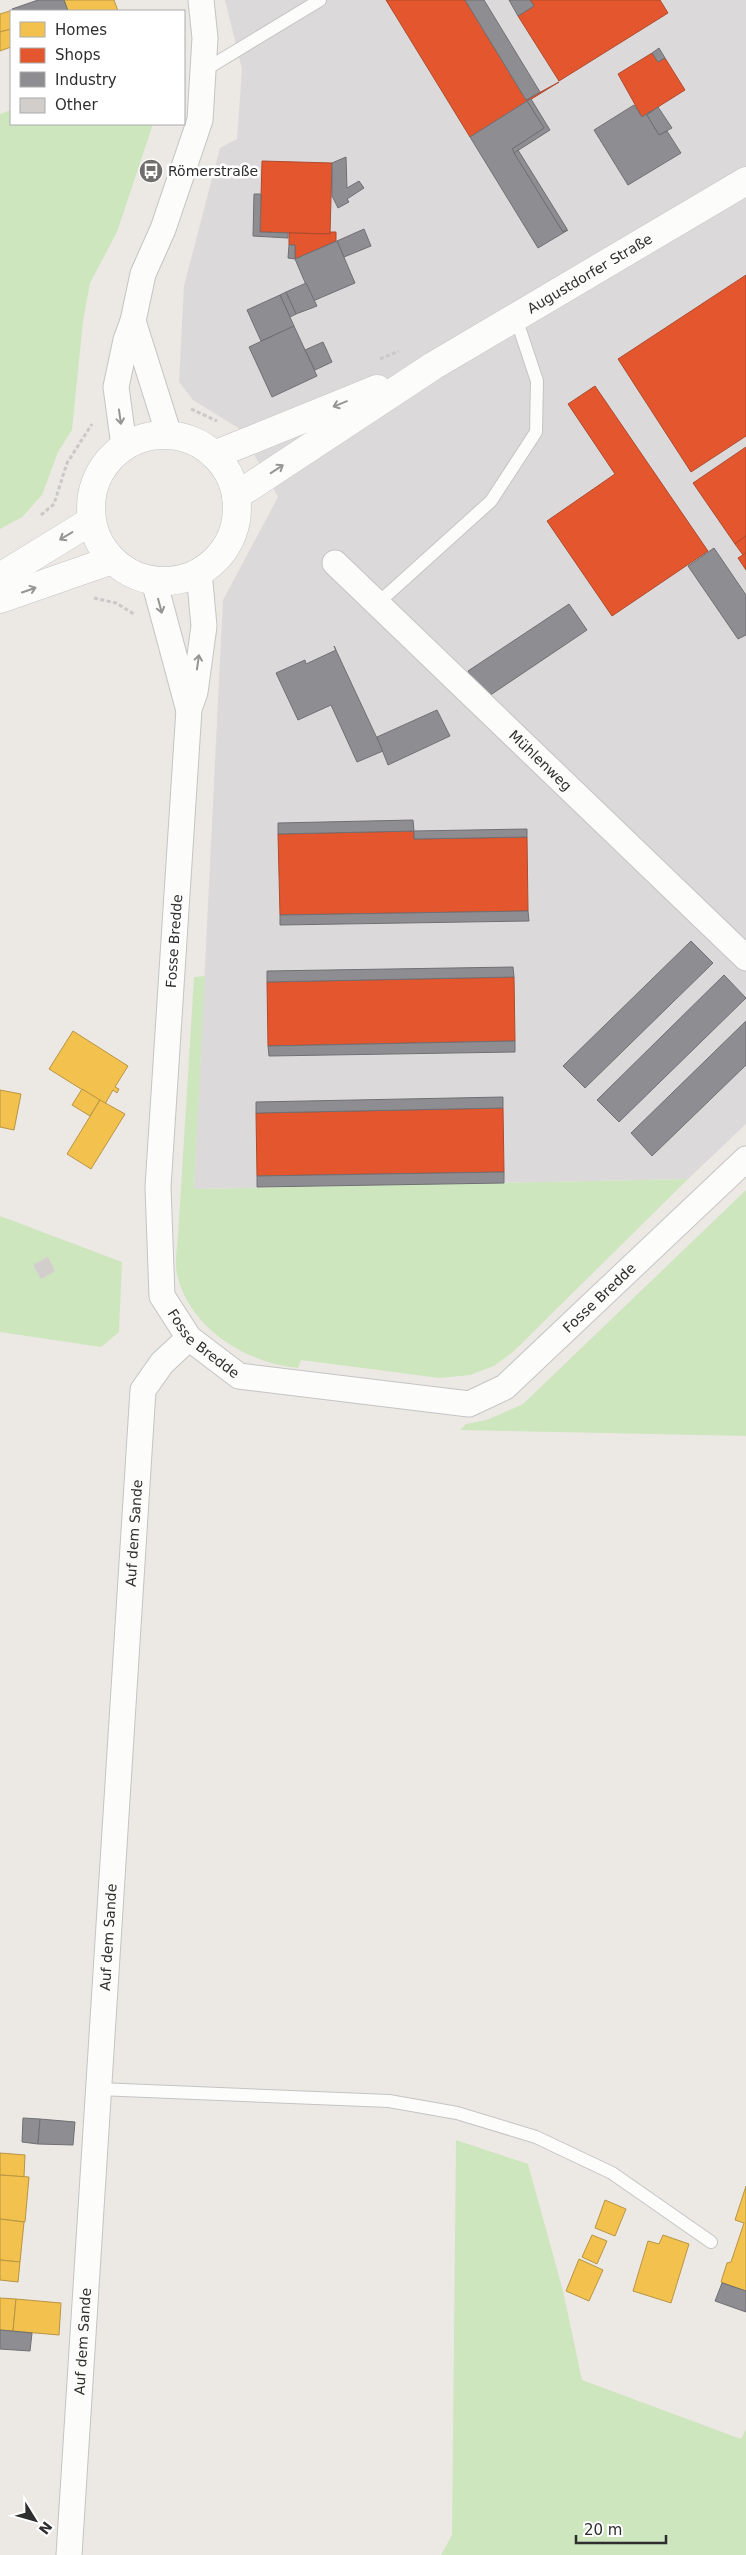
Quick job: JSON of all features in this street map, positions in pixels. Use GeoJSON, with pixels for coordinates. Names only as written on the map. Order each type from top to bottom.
{"type":"FeatureCollection","features":[{"type":"Feature","properties":{"kind":"main road","name":"Augustdorfer Straße"},"geometry":{"type":"LineString","coordinates":[[236,496],[433,366],[746,181]]}},
{"type":"Feature","properties":{"kind":"main road","name":"Augustdorfer Straße"},"geometry":{"type":"LineString","coordinates":[[214,455],[433,366]]}},
{"type":"Feature","properties":{"kind":"main road"},"geometry":{"type":"LineString","coordinates":[[169,435],[194,441],[214,455],[229,474],[236,496],[236,519],[230,540],[217,559],[199,572],[177,580],[154,581],[131,574],[112,560],[99,542],[92,521],[91,499],[97,478],[108,460],[124,446],[146,437],[169,435]]}},
{"type":"Feature","properties":{"kind":"main road"},"geometry":{"type":"LineString","coordinates":[[0,576],[92,521]]}},
{"type":"Feature","properties":{"kind":"main road"},"geometry":{"type":"LineString","coordinates":[[0,600],[112,560]]}},
{"type":"Feature","properties":{"kind":"street"},"geometry":{"type":"LineString","coordinates":[[124,446],[116,387],[126,340],[133,321],[143,274],[163,229],[200,120],[205,38],[202,0]]}},
{"type":"Feature","properties":{"kind":"street"},"geometry":{"type":"LineString","coordinates":[[133,321],[169,435]]}},
{"type":"Feature","properties":{"kind":"street","name":"Mühlenweg"},"geometry":{"type":"LineString","coordinates":[[335,563],[746,958]]}},
{"type":"Feature","properties":{"kind":"street","name":"Fosse Bredde"},"geometry":{"type":"LineString","coordinates":[[199,572],[204,626],[195,692],[189,709],[158,1188],[162,1296],[189,1338],[239,1376],[469,1404],[505,1387],[746,1159]]}},
{"type":"Feature","properties":{"kind":"street","name":"Fosse Bredde"},"geometry":{"type":"LineString","coordinates":[[154,581],[189,709]]}},
{"type":"Feature","properties":{"kind":"street","name":"Auf dem Sande"},"geometry":{"type":"LineString","coordinates":[[69,2555],[143,1390],[162,1363],[189,1338]]}},
{"type":"Feature","properties":{"kind":"lane"},"geometry":{"type":"LineString","coordinates":[[203,72],[320,0]]}},
{"type":"Feature","properties":{"kind":"lane"},"geometry":{"type":"LineString","coordinates":[[378,604],[491,501],[536,432],[537,381],[516,318]]}},
{"type":"Feature","properties":{"kind":"lane"},"geometry":{"type":"LineString","coordinates":[[98,2089],[389,2101],[456,2113],[536,2137],[612,2173],[711,2242]]}},
{"type":"Feature","properties":{"kind":"path"},"geometry":{"type":"LineString","coordinates":[[189,408],[214,421],[221,422]]}},
{"type":"Feature","properties":{"kind":"path"},"geometry":{"type":"LineString","coordinates":[[34,521],[54,504],[67,463],[92,425],[92,415]]}},
{"type":"Feature","properties":{"kind":"path"},"geometry":{"type":"LineString","coordinates":[[58,580],[72,603],[94,598],[116,603],[132,612],[147,632],[167,630]]}},
{"type":"Feature","properties":{"kind":"shaded area"},"geometry":{"type":"Polygon","coordinates":[[[225,0],[746,0],[746,1124],[688,1179],[194,1189],[223,600],[278,497],[240,429],[193,400],[179,382],[184,286],[220,148],[237,139],[242,69],[225,0]]]}},
{"type":"Feature","properties":{"kind":"green space"},"geometry":{"type":"Polygon","coordinates":[[[10,110],[10,125],[153,125],[117,232],[90,283],[83,321],[72,430],[58,452],[42,495],[22,517],[0,529],[0,114],[10,110]]]}},
{"type":"Feature","properties":{"kind":"green space"},"geometry":{"type":"Polygon","coordinates":[[[205,976],[194,1189],[688,1179],[514,1351],[494,1366],[470,1375],[440,1378],[301,1360],[298,1368],[260,1359],[224,1341],[195,1313],[185,1297],[176,1268],[194,977],[205,976]]]}},
{"type":"Feature","properties":{"kind":"green space"},"geometry":{"type":"Polygon","coordinates":[[[746,1190],[746,1436],[460,1430],[466,1424],[487,1420],[523,1404],[746,1190]]]}},
{"type":"Feature","properties":{"kind":"green space"},"geometry":{"type":"Polygon","coordinates":[[[0,1216],[122,1262],[119,1332],[101,1347],[0,1332],[0,1216]]]}},
{"type":"Feature","properties":{"kind":"green space"},"geometry":{"type":"Polygon","coordinates":[[[456,2140],[528,2164],[563,2291],[582,2380],[741,2439],[746,2429],[746,2555],[441,2555],[452,2535],[456,2140]]]}},
{"type":"Feature","properties":{"kind":"building: Homes"},"geometry":{"type":"Polygon","coordinates":[[[64,0],[114,0],[118,10],[68,10],[64,0]]]}},
{"type":"Feature","properties":{"kind":"building: Homes"},"geometry":{"type":"Polygon","coordinates":[[[10,11],[10,29],[0,32],[0,14],[10,11]]]}},
{"type":"Feature","properties":{"kind":"building: Homes"},"geometry":{"type":"Polygon","coordinates":[[[10,29],[10,47],[0,51],[0,32],[10,29]]]}},
{"type":"Feature","properties":{"kind":"building: Homes"},"geometry":{"type":"Polygon","coordinates":[[[73,1031],[128,1066],[115,1087],[119,1089],[117,1093],[113,1090],[105,1104],[49,1069],[73,1031]]]}},
{"type":"Feature","properties":{"kind":"building: Homes"},"geometry":{"type":"Polygon","coordinates":[[[82,1089],[100,1100],[90,1116],[72,1105],[82,1089]]]}},
{"type":"Feature","properties":{"kind":"building: Homes"},"geometry":{"type":"Polygon","coordinates":[[[0,1090],[21,1094],[14,1130],[0,1127],[0,1090]]]}},
{"type":"Feature","properties":{"kind":"building: Homes"},"geometry":{"type":"Polygon","coordinates":[[[100,1100],[125,1114],[91,1169],[67,1154],[100,1100]]]}},
{"type":"Feature","properties":{"kind":"building: Homes"},"geometry":{"type":"Polygon","coordinates":[[[0,2153],[25,2155],[24,2177],[0,2175],[0,2153]]]}},
{"type":"Feature","properties":{"kind":"building: Homes"},"geometry":{"type":"Polygon","coordinates":[[[0,2175],[29,2177],[25,2222],[0,2219],[0,2175]]]}},
{"type":"Feature","properties":{"kind":"building: Homes"},"geometry":{"type":"Polygon","coordinates":[[[746,2186],[746,2291],[721,2282],[727,2263],[731,2262],[744,2223],[735,2220],[746,2186]]]}},
{"type":"Feature","properties":{"kind":"building: Homes"},"geometry":{"type":"Polygon","coordinates":[[[605,2200],[626,2209],[615,2236],[595,2228],[605,2200]]]}},
{"type":"Feature","properties":{"kind":"building: Homes"},"geometry":{"type":"Polygon","coordinates":[[[0,2219],[24,2222],[20,2262],[0,2260],[0,2219]]]}},
{"type":"Feature","properties":{"kind":"building: Homes"},"geometry":{"type":"Polygon","coordinates":[[[592,2235],[607,2241],[597,2264],[582,2257],[592,2235]]]}},
{"type":"Feature","properties":{"kind":"building: Homes"},"geometry":{"type":"Polygon","coordinates":[[[663,2235],[689,2244],[671,2303],[633,2291],[648,2241],[659,2244],[663,2235]]]}},
{"type":"Feature","properties":{"kind":"building: Homes"},"geometry":{"type":"Polygon","coordinates":[[[579,2259],[603,2270],[589,2301],[566,2291],[579,2259]]]}},
{"type":"Feature","properties":{"kind":"building: Homes"},"geometry":{"type":"Polygon","coordinates":[[[0,2260],[20,2262],[18,2282],[0,2280],[0,2260]]]}},
{"type":"Feature","properties":{"kind":"building: Homes"},"geometry":{"type":"Polygon","coordinates":[[[0,2298],[16,2299],[13,2331],[0,2330],[0,2298]]]}},
{"type":"Feature","properties":{"kind":"building: Homes"},"geometry":{"type":"Polygon","coordinates":[[[16,2299],[61,2303],[59,2335],[13,2331],[16,2299]]]}},
{"type":"Feature","properties":{"kind":"building: Shops"},"geometry":{"type":"Polygon","coordinates":[[[386,0],[465,0],[526,100],[559,82],[470,137],[386,0]]]}},
{"type":"Feature","properties":{"kind":"building: Shops"},"geometry":{"type":"Polygon","coordinates":[[[530,0],[660,0],[668,13],[559,81],[518,16],[534,6],[530,0]]]}},
{"type":"Feature","properties":{"kind":"building: Shops"},"geometry":{"type":"Polygon","coordinates":[[[652,53],[658,62],[665,58],[685,90],[642,117],[618,74],[652,53]]]}},
{"type":"Feature","properties":{"kind":"building: Shops"},"geometry":{"type":"Polygon","coordinates":[[[262,161],[332,163],[330,234],[260,232],[262,161]]]}},
{"type":"Feature","properties":{"kind":"building: Shops"},"geometry":{"type":"Polygon","coordinates":[[[330,232],[336,232],[336,241],[295,259],[295,245],[289,245],[289,233],[330,234],[330,232]]]}},
{"type":"Feature","properties":{"kind":"building: Shops"},"geometry":{"type":"Polygon","coordinates":[[[746,275],[746,436],[691,472],[618,359],[746,275]]]}},
{"type":"Feature","properties":{"kind":"building: Shops"},"geometry":{"type":"Polygon","coordinates":[[[595,386],[708,551],[612,616],[547,521],[615,474],[568,404],[595,386]]]}},
{"type":"Feature","properties":{"kind":"building: Shops"},"geometry":{"type":"Polygon","coordinates":[[[746,447],[746,536],[735,544],[693,483],[746,447]]]}},
{"type":"Feature","properties":{"kind":"building: Shops"},"geometry":{"type":"Polygon","coordinates":[[[746,536],[746,553],[743,555],[735,544],[746,536]]]}},
{"type":"Feature","properties":{"kind":"building: Shops"},"geometry":{"type":"Polygon","coordinates":[[[746,553],[746,570],[738,558],[746,553]]]}},
{"type":"Feature","properties":{"kind":"building: Shops"},"geometry":{"type":"Polygon","coordinates":[[[414,831],[414,839],[527,837],[528,911],[280,915],[278,834],[414,831]]]}},
{"type":"Feature","properties":{"kind":"building: Shops"},"geometry":{"type":"Polygon","coordinates":[[[514,977],[515,1041],[268,1046],[267,982],[514,977]]]}},
{"type":"Feature","properties":{"kind":"building: Shops"},"geometry":{"type":"Polygon","coordinates":[[[503,1108],[504,1172],[257,1176],[256,1113],[503,1108]]]}},
{"type":"Feature","properties":{"kind":"building: Industry"},"geometry":{"type":"Polygon","coordinates":[[[38,0],[64,0],[68,10],[12,10],[38,0]]]}},
{"type":"Feature","properties":{"kind":"building: Industry"},"geometry":{"type":"Polygon","coordinates":[[[465,0],[484,0],[540,92],[526,100],[465,0]]]}},
{"type":"Feature","properties":{"kind":"building: Industry"},"geometry":{"type":"Polygon","coordinates":[[[509,0],[530,0],[534,6],[518,16],[509,0]]]}},
{"type":"Feature","properties":{"kind":"building: Industry"},"geometry":{"type":"Polygon","coordinates":[[[659,48],[665,58],[658,62],[652,53],[659,48]]]}},
{"type":"Feature","properties":{"kind":"building: Industry"},"geometry":{"type":"Polygon","coordinates":[[[531,99],[550,130],[514,153],[512,149],[544,128],[527,101],[531,99]]]}},
{"type":"Feature","properties":{"kind":"building: Industry"},"geometry":{"type":"Polygon","coordinates":[[[527,101],[544,128],[512,149],[563,232],[568,230],[538,248],[470,137],[527,101]]]}},
{"type":"Feature","properties":{"kind":"building: Industry"},"geometry":{"type":"Polygon","coordinates":[[[634,105],[642,117],[651,111],[647,115],[659,135],[667,131],[681,153],[628,185],[594,130],[634,105]]]}},
{"type":"Feature","properties":{"kind":"building: Industry"},"geometry":{"type":"Polygon","coordinates":[[[658,107],[672,128],[659,135],[647,115],[658,107]]]}},
{"type":"Feature","properties":{"kind":"building: Industry"},"geometry":{"type":"Polygon","coordinates":[[[518,150],[567,229],[563,232],[514,153],[518,150]]]}},
{"type":"Feature","properties":{"kind":"building: Industry"},"geometry":{"type":"Polygon","coordinates":[[[346,157],[347,188],[359,181],[364,188],[347,199],[349,202],[338,208],[332,196],[332,163],[346,157]]]}},
{"type":"Feature","properties":{"kind":"building: Industry"},"geometry":{"type":"Polygon","coordinates":[[[254,194],[261,194],[260,232],[288,233],[288,238],[253,236],[254,194]]]}},
{"type":"Feature","properties":{"kind":"building: Industry"},"geometry":{"type":"Polygon","coordinates":[[[364,229],[371,246],[344,257],[337,241],[364,229]]]}},
{"type":"Feature","properties":{"kind":"building: Industry"},"geometry":{"type":"Polygon","coordinates":[[[337,241],[355,283],[313,301],[295,259],[337,241]]]}},
{"type":"Feature","properties":{"kind":"building: Industry"},"geometry":{"type":"Polygon","coordinates":[[[289,245],[295,245],[295,259],[288,258],[289,245]]]}},
{"type":"Feature","properties":{"kind":"building: Industry"},"geometry":{"type":"Polygon","coordinates":[[[306,283],[317,306],[296,314],[286,292],[306,283]]]}},
{"type":"Feature","properties":{"kind":"building: Industry"},"geometry":{"type":"Polygon","coordinates":[[[286,292],[296,314],[290,317],[280,295],[286,292]]]}},
{"type":"Feature","properties":{"kind":"building: Industry"},"geometry":{"type":"Polygon","coordinates":[[[280,295],[294,326],[261,341],[247,310],[280,295]]]}},
{"type":"Feature","properties":{"kind":"building: Industry"},"geometry":{"type":"Polygon","coordinates":[[[294,326],[317,376],[272,397],[249,347],[294,326]]]}},
{"type":"Feature","properties":{"kind":"building: Industry"},"geometry":{"type":"Polygon","coordinates":[[[323,342],[332,362],[315,370],[305,350],[323,342]]]}},
{"type":"Feature","properties":{"kind":"building: Industry"},"geometry":{"type":"Polygon","coordinates":[[[714,548],[746,595],[746,635],[738,639],[688,566],[714,548]]]}},
{"type":"Feature","properties":{"kind":"building: Industry"},"geometry":{"type":"Polygon","coordinates":[[[569,604],[587,630],[486,698],[468,671],[569,604]]]}},
{"type":"Feature","properties":{"kind":"building: Industry"},"geometry":{"type":"Polygon","coordinates":[[[336,650],[383,751],[357,762],[331,705],[298,720],[276,673],[305,660],[306,664],[336,650]]]}},
{"type":"Feature","properties":{"kind":"building: Industry"},"geometry":{"type":"Polygon","coordinates":[[[437,710],[450,736],[388,765],[377,737],[437,710]]]}},
{"type":"Feature","properties":{"kind":"building: Industry"},"geometry":{"type":"Polygon","coordinates":[[[413,820],[414,831],[278,834],[278,823],[413,820]]]}},
{"type":"Feature","properties":{"kind":"building: Industry"},"geometry":{"type":"Polygon","coordinates":[[[527,829],[527,837],[414,839],[414,831],[527,829]]]}},
{"type":"Feature","properties":{"kind":"building: Industry"},"geometry":{"type":"Polygon","coordinates":[[[528,911],[529,921],[280,925],[280,915],[528,911]]]}},
{"type":"Feature","properties":{"kind":"building: Industry"},"geometry":{"type":"Polygon","coordinates":[[[691,941],[713,963],[585,1088],[563,1066],[691,941]]]}},
{"type":"Feature","properties":{"kind":"building: Industry"},"geometry":{"type":"Polygon","coordinates":[[[513,967],[514,977],[267,982],[267,971],[513,967]]]}},
{"type":"Feature","properties":{"kind":"building: Industry"},"geometry":{"type":"Polygon","coordinates":[[[724,975],[746,998],[619,1122],[597,1100],[724,975]]]}},
{"type":"Feature","properties":{"kind":"building: Industry"},"geometry":{"type":"Polygon","coordinates":[[[746,1021],[746,1065],[652,1156],[631,1133],[746,1021]]]}},
{"type":"Feature","properties":{"kind":"building: Industry"},"geometry":{"type":"Polygon","coordinates":[[[515,1041],[515,1052],[269,1056],[268,1046],[515,1041]]]}},
{"type":"Feature","properties":{"kind":"building: Industry"},"geometry":{"type":"Polygon","coordinates":[[[503,1097],[503,1108],[256,1113],[256,1102],[503,1097]]]}},
{"type":"Feature","properties":{"kind":"building: Industry"},"geometry":{"type":"Polygon","coordinates":[[[504,1172],[504,1183],[257,1187],[257,1176],[504,1172]]]}},
{"type":"Feature","properties":{"kind":"building: Industry"},"geometry":{"type":"Polygon","coordinates":[[[23,2118],[40,2119],[38,2144],[22,2142],[23,2118]]]}},
{"type":"Feature","properties":{"kind":"building: Industry"},"geometry":{"type":"Polygon","coordinates":[[[40,2119],[75,2122],[73,2145],[38,2144],[40,2119]]]}},
{"type":"Feature","properties":{"kind":"building: Industry"},"geometry":{"type":"Polygon","coordinates":[[[722,2283],[746,2291],[746,2312],[715,2301],[722,2283]]]}},
{"type":"Feature","properties":{"kind":"building: Industry"},"geometry":{"type":"Polygon","coordinates":[[[0,2330],[32,2333],[30,2351],[0,2349],[0,2330]]]}},
{"type":"Feature","properties":{"kind":"building: Other"},"geometry":{"type":"Polygon","coordinates":[[[48,1257],[55,1271],[41,1279],[33,1265],[48,1257]]]}},
{"type":"Feature","properties":{"kind":"place","name":"Römerstraße"},"geometry":{"type":"Point","coordinates":[151,171]}}]}
